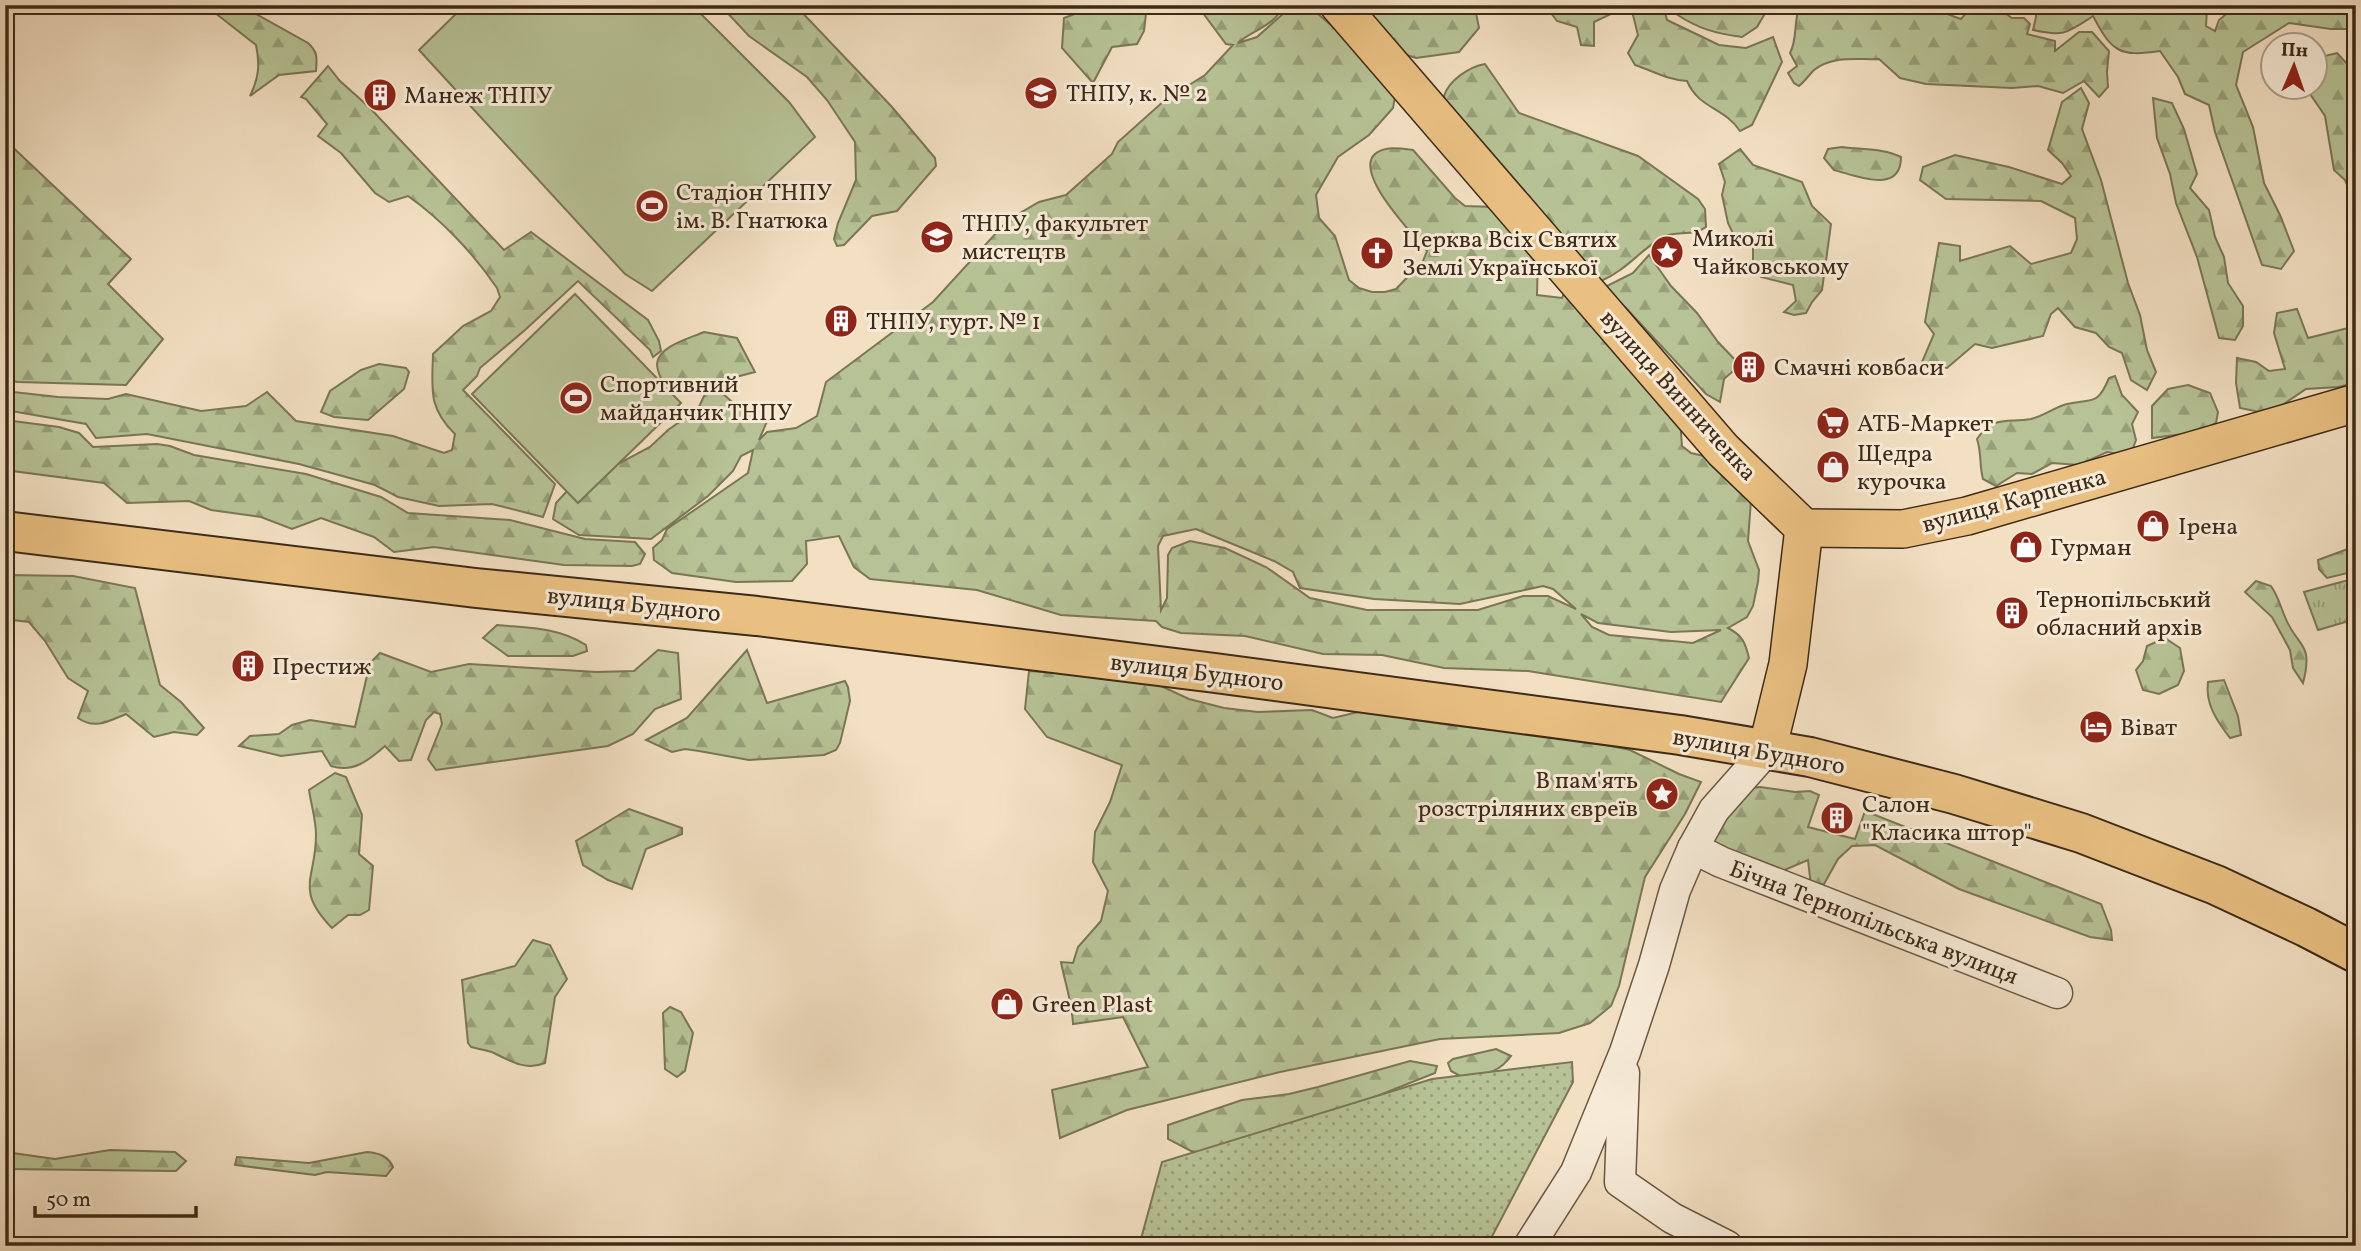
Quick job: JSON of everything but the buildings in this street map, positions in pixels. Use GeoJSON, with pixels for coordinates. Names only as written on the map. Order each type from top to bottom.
{"type":"FeatureCollection","features":[{"type":"Feature","properties":{"kind":"highway","name":"вулиця Будного"},"geometry":{"type":"LineString","coordinates":[[5,531],[476,588],[769,618],[1495,710],[1681,735],[1810,757],[1954,794],[2081,833],[2216,885],[2356,953]]}},
{"type":"Feature","properties":{"kind":"main road","name":"вулиця Винниченка"},"geometry":{"type":"LineString","coordinates":[[1339,5],[1723,450],[1804,528]]}},
{"type":"Feature","properties":{"kind":"main road","name":"вулиця Карпенка"},"geometry":{"type":"LineString","coordinates":[[1804,528],[1903,529],[1967,516],[2356,403]]}},
{"type":"Feature","properties":{"kind":"main road"},"geometry":{"type":"LineString","coordinates":[[1767,750],[1788,664],[1804,528]]}},
{"type":"Feature","properties":{"kind":"street"},"geometry":{"type":"LineString","coordinates":[[1529,1246],[1576,1172],[1625,1052],[1675,890],[1693,848],[1714,810],[1767,750]]}},
{"type":"Feature","properties":{"kind":"street","name":"Бічна Тернопільська вулиця"},"geometry":{"type":"LineString","coordinates":[[1693,848],[1721,862],[2056,993]]}},
{"type":"Feature","properties":{"kind":"street"},"geometry":{"type":"LineString","coordinates":[[1625,1052],[1619,1182],[1672,1217],[1727,1246]]}},
{"type":"Feature","properties":{"kind":"green space"},"geometry":{"type":"Polygon","coordinates":[[[205,5],[240,5],[308,43],[316,56],[316,71],[279,75],[250,96],[258,71],[256,45],[205,5]]]}},
{"type":"Feature","properties":{"kind":"green space","name":"Стадіон ТНПУ ім. В. Гнатюка"},"geometry":{"type":"Polygon","coordinates":[[[465,5],[692,5],[789,102],[815,137],[652,291],[625,274],[419,50],[465,5]]]}},
{"type":"Feature","properties":{"kind":"green space"},"geometry":{"type":"Polygon","coordinates":[[[720,5],[795,5],[892,107],[935,158],[936,166],[897,211],[872,216],[844,245],[837,246],[834,239],[838,223],[856,180],[855,142],[827,100],[807,77],[749,36],[720,5]]]}},
{"type":"Feature","properties":{"kind":"green space"},"geometry":{"type":"Polygon","coordinates":[[[1088,5],[1147,5],[1144,31],[1137,44],[1112,47],[1093,83],[1062,48],[1064,18],[1080,12],[1088,5]]]}},
{"type":"Feature","properties":{"kind":"green space"},"geometry":{"type":"Polygon","coordinates":[[[1197,5],[1284,5],[1269,23],[1238,43],[1257,37],[1293,5],[1310,7],[1357,48],[1395,97],[1393,108],[1369,135],[1338,157],[1316,195],[1319,218],[1335,236],[1349,280],[1359,288],[1385,292],[1396,289],[1423,261],[1427,251],[1384,198],[1374,181],[1370,167],[1373,156],[1386,149],[1413,150],[1465,206],[1495,207],[1538,257],[1537,295],[1562,298],[1564,293],[1679,407],[1682,446],[1691,453],[1704,456],[1751,500],[1748,541],[1759,570],[1758,582],[1753,606],[1747,617],[1728,628],[1743,640],[1749,658],[1721,702],[1528,671],[1444,668],[1382,655],[1323,654],[1245,636],[1181,633],[1162,627],[1156,621],[1061,615],[977,590],[870,579],[854,567],[839,536],[806,541],[807,564],[792,581],[736,582],[672,573],[654,560],[653,548],[662,540],[667,529],[748,473],[753,450],[741,456],[733,471],[708,496],[651,539],[579,535],[553,519],[556,503],[567,491],[650,447],[668,430],[698,409],[705,394],[721,392],[740,409],[756,409],[768,419],[759,440],[767,432],[796,428],[817,416],[826,382],[933,302],[1008,220],[1039,202],[1066,195],[1112,154],[1118,142],[1165,100],[1205,75],[1233,45],[1226,44],[1197,5]],[[1196,529],[1163,536],[1158,546],[1161,610],[1167,598],[1168,555],[1172,548],[1190,541],[1225,548],[1266,567],[1310,598],[1367,610],[1478,610],[1523,596],[1548,596],[1576,609],[1553,589],[1543,586],[1460,604],[1374,599],[1300,588],[1293,572],[1274,561],[1196,529]],[[1581,614],[1592,627],[1609,635],[1693,643],[1721,630],[1671,632],[1598,623],[1581,614]]]}},
{"type":"Feature","properties":{"kind":"green space"},"geometry":{"type":"Polygon","coordinates":[[[1352,5],[1477,5],[1475,8],[1479,28],[1459,52],[1416,58],[1401,53],[1352,5]]]}},
{"type":"Feature","properties":{"kind":"green space"},"geometry":{"type":"Polygon","coordinates":[[[1545,5],[1610,5],[1611,14],[1594,22],[1594,46],[1581,45],[1577,27],[1557,21],[1545,5]]]}},
{"type":"Feature","properties":{"kind":"green space"},"geometry":{"type":"Polygon","coordinates":[[[1634,5],[1663,5],[1667,20],[1719,45],[1746,48],[1773,37],[1782,62],[1752,125],[1740,131],[1727,117],[1698,97],[1687,81],[1635,65],[1628,53],[1638,35],[1633,15],[1634,5]]]}},
{"type":"Feature","properties":{"kind":"green space"},"geometry":{"type":"Polygon","coordinates":[[[1675,5],[1770,5],[1757,27],[1742,37],[1700,27],[1676,14],[1675,5]]]}},
{"type":"Feature","properties":{"kind":"green space"},"geometry":{"type":"Polygon","coordinates":[[[1800,5],[1902,7],[1920,10],[1923,5],[1941,5],[1947,14],[1961,19],[1972,6],[1993,5],[2012,18],[2024,18],[2030,24],[2027,34],[2055,41],[2055,51],[2079,32],[2092,32],[2109,51],[2108,87],[2099,97],[2084,81],[2063,93],[2038,86],[2012,88],[1926,84],[1900,78],[1879,59],[1830,62],[1814,70],[1799,86],[1788,73],[1797,66],[1790,53],[1800,5]]]}},
{"type":"Feature","properties":{"kind":"green space"},"geometry":{"type":"Polygon","coordinates":[[[2036,5],[2213,5],[2207,9],[2206,26],[2215,31],[2219,20],[2237,5],[2356,5],[2356,22],[2352,29],[2289,23],[2275,32],[2260,32],[2260,41],[2243,52],[2236,85],[2253,127],[2264,183],[2294,251],[2281,269],[2262,265],[2215,132],[2209,105],[2185,94],[2178,77],[2160,51],[2135,53],[2118,49],[2106,38],[2093,16],[2059,33],[2033,30],[2036,5]]]}},
{"type":"Feature","properties":{"kind":"green space"},"geometry":{"type":"Polygon","coordinates":[[[2337,53],[2349,66],[2356,117],[2356,199],[2352,197],[2345,180],[2334,170],[2325,116],[2316,102],[2330,102],[2330,55],[2337,53]]]}},
{"type":"Feature","properties":{"kind":"green space"},"geometry":{"type":"Polygon","coordinates":[[[1485,64],[1519,113],[1638,156],[1698,199],[1705,209],[1706,227],[1696,232],[1663,237],[1619,271],[1601,281],[1446,102],[1444,96],[1455,80],[1466,71],[1485,64]]]}},
{"type":"Feature","properties":{"kind":"green space"},"geometry":{"type":"Polygon","coordinates":[[[328,66],[504,250],[531,232],[648,320],[659,341],[661,351],[653,357],[650,350],[578,281],[480,368],[477,376],[463,390],[555,484],[543,517],[492,504],[439,506],[398,497],[375,485],[299,464],[147,434],[96,438],[86,424],[5,410],[5,391],[108,399],[126,394],[201,411],[246,406],[267,392],[296,421],[393,436],[444,453],[452,450],[455,434],[440,415],[433,397],[433,354],[463,326],[491,311],[500,297],[497,288],[478,263],[457,238],[433,216],[408,196],[389,202],[375,193],[341,153],[318,136],[327,124],[306,99],[301,97],[328,66]]]}},
{"type":"Feature","properties":{"kind":"green space"},"geometry":{"type":"Polygon","coordinates":[[[2081,88],[2089,103],[2082,129],[2101,180],[2128,283],[2140,315],[2147,350],[2156,372],[2147,390],[2131,380],[2122,353],[2109,347],[2096,333],[2075,327],[2058,308],[2051,314],[2043,336],[1992,348],[1975,344],[1947,368],[1922,362],[1934,334],[1925,322],[1939,243],[1960,246],[1960,261],[2010,246],[2031,264],[2071,253],[2077,239],[2075,218],[2041,201],[1946,199],[1920,180],[1923,167],[1955,155],[2009,167],[2062,184],[2071,176],[2048,150],[2062,102],[2081,88]]]}},
{"type":"Feature","properties":{"kind":"green space"},"geometry":{"type":"Polygon","coordinates":[[[2153,98],[2172,103],[2184,129],[2197,174],[2190,188],[2209,210],[2215,237],[2224,257],[2228,283],[2243,306],[2243,326],[2235,340],[2219,338],[2197,257],[2176,203],[2170,174],[2157,138],[2153,98]]]}},
{"type":"Feature","properties":{"kind":"green space"},"geometry":{"type":"Polygon","coordinates":[[[5,140],[131,259],[108,284],[163,339],[126,385],[5,380],[5,140]]]}},
{"type":"Feature","properties":{"kind":"green space"},"geometry":{"type":"Polygon","coordinates":[[[1842,147],[1894,154],[1901,157],[1899,169],[1894,176],[1876,180],[1834,170],[1824,158],[1828,149],[1842,147]]]}},
{"type":"Feature","properties":{"kind":"green space"},"geometry":{"type":"Polygon","coordinates":[[[1740,149],[1753,165],[1802,182],[1812,206],[1831,224],[1822,290],[1806,313],[1794,315],[1784,312],[1796,301],[1793,285],[1761,277],[1753,263],[1753,247],[1736,240],[1728,223],[1722,195],[1725,182],[1719,164],[1740,149]]]}},
{"type":"Feature","properties":{"kind":"green space"},"geometry":{"type":"Polygon","coordinates":[[[1649,255],[1671,286],[1740,365],[1724,379],[1720,402],[1706,394],[1626,308],[1603,288],[1633,273],[1649,255]]]}},
{"type":"Feature","properties":{"kind":"green space","name":"Спортивний майданчик ТНПУ"},"geometry":{"type":"Polygon","coordinates":[[[575,294],[681,403],[578,503],[472,394],[575,294]]]}},
{"type":"Feature","properties":{"kind":"green space"},"geometry":{"type":"Polygon","coordinates":[[[2297,309],[2308,338],[2356,326],[2356,383],[2306,389],[2269,414],[2240,408],[2236,383],[2237,358],[2256,362],[2269,371],[2285,369],[2274,333],[2277,313],[2297,309]]]}},
{"type":"Feature","properties":{"kind":"green space"},"geometry":{"type":"Polygon","coordinates":[[[704,332],[737,338],[755,372],[685,390],[676,389],[662,381],[657,364],[663,352],[704,332]]]}},
{"type":"Feature","properties":{"kind":"green space"},"geometry":{"type":"Polygon","coordinates":[[[379,364],[406,368],[409,372],[404,389],[368,420],[334,417],[321,412],[330,391],[361,370],[379,364]]]}},
{"type":"Feature","properties":{"kind":"green space"},"geometry":{"type":"Polygon","coordinates":[[[2115,376],[2122,395],[2138,412],[2132,424],[2136,440],[2132,451],[2120,454],[2107,452],[2079,465],[2052,463],[2032,474],[2017,473],[1996,486],[1983,479],[1977,439],[1989,426],[2031,419],[2063,405],[2093,400],[2101,393],[2109,378],[2115,376]]]}},
{"type":"Feature","properties":{"kind":"green space"},"geometry":{"type":"Polygon","coordinates":[[[2188,385],[2210,393],[2218,412],[2216,423],[2199,432],[2152,438],[2152,406],[2168,389],[2188,385]]]}},
{"type":"Feature","properties":{"kind":"green space"},"geometry":{"type":"Polygon","coordinates":[[[5,420],[59,427],[79,433],[93,447],[157,444],[194,455],[306,474],[381,497],[408,513],[510,520],[585,539],[635,542],[645,554],[640,564],[632,566],[564,565],[434,547],[394,552],[374,537],[321,518],[292,529],[261,517],[211,510],[189,501],[127,503],[104,483],[5,470],[5,420]]]}},
{"type":"Feature","properties":{"kind":"green space"},"geometry":{"type":"Polygon","coordinates":[[[2356,546],[2356,571],[2327,578],[2319,569],[2318,560],[2356,546]]]}},
{"type":"Feature","properties":{"kind":"green space"},"geometry":{"type":"Polygon","coordinates":[[[8,575],[73,576],[135,588],[160,685],[181,702],[204,728],[197,735],[174,732],[154,737],[126,714],[96,724],[78,718],[88,691],[68,678],[45,641],[29,622],[5,619],[5,581],[8,575]]]}},
{"type":"Feature","properties":{"kind":"green space"},"geometry":{"type":"Polygon","coordinates":[[[2356,578],[2356,619],[2318,630],[2304,592],[2356,578]]]}},
{"type":"Feature","properties":{"kind":"green space"},"geometry":{"type":"Polygon","coordinates":[[[2256,581],[2271,586],[2290,627],[2303,646],[2307,659],[2303,683],[2293,668],[2290,650],[2272,617],[2245,592],[2256,581]]]}},
{"type":"Feature","properties":{"kind":"green space"},"geometry":{"type":"Polygon","coordinates":[[[497,625],[543,629],[565,635],[586,645],[587,651],[573,656],[508,656],[483,638],[497,625]]]}},
{"type":"Feature","properties":{"kind":"green space"},"geometry":{"type":"Polygon","coordinates":[[[2165,638],[2180,648],[2184,671],[2178,685],[2159,694],[2143,690],[2136,670],[2143,661],[2147,646],[2165,638]]]}},
{"type":"Feature","properties":{"kind":"green space"},"geometry":{"type":"Polygon","coordinates":[[[658,650],[678,653],[681,699],[655,709],[633,734],[608,746],[436,770],[428,759],[442,724],[440,714],[434,712],[426,720],[411,760],[399,761],[385,746],[360,764],[339,768],[331,766],[322,751],[281,756],[239,746],[250,736],[279,734],[292,725],[310,720],[355,727],[370,663],[380,653],[431,672],[469,664],[596,672],[634,671],[658,650]]]}},
{"type":"Feature","properties":{"kind":"green space"},"geometry":{"type":"Polygon","coordinates":[[[747,650],[767,703],[845,681],[850,701],[836,750],[824,755],[749,760],[685,749],[672,752],[646,740],[687,718],[747,650]]]}},
{"type":"Feature","properties":{"kind":"green space"},"geometry":{"type":"Polygon","coordinates":[[[1029,671],[1148,680],[1189,699],[1224,708],[1258,712],[1312,710],[1333,718],[1375,708],[1408,719],[1450,725],[1492,730],[1536,730],[1630,750],[1701,782],[1685,814],[1645,877],[1619,986],[1611,1006],[1590,1023],[1559,1033],[1440,1039],[1280,1072],[1127,1110],[1060,1138],[1052,1090],[1148,1067],[1123,1017],[1073,1024],[1061,962],[1073,963],[1078,947],[1101,921],[1108,891],[1093,862],[1095,832],[1110,802],[1122,765],[1047,737],[1025,709],[1029,671]]]}},
{"type":"Feature","properties":{"kind":"green space"},"geometry":{"type":"Polygon","coordinates":[[[2224,680],[2238,716],[2241,735],[2230,738],[2213,712],[2208,698],[2208,682],[2224,680]]]}},
{"type":"Feature","properties":{"kind":"green space"},"geometry":{"type":"Polygon","coordinates":[[[335,773],[346,777],[362,815],[359,854],[373,866],[369,910],[360,915],[348,915],[332,928],[320,915],[310,893],[316,835],[309,790],[335,773]]]}},
{"type":"Feature","properties":{"kind":"green space"},"geometry":{"type":"Polygon","coordinates":[[[1750,788],[1795,792],[1810,791],[1819,795],[1808,827],[1855,839],[1865,811],[2101,904],[2112,940],[2090,937],[1959,889],[1875,845],[1852,846],[1838,859],[1824,884],[1811,886],[1808,860],[1780,872],[1709,846],[1710,836],[1750,788]]]}},
{"type":"Feature","properties":{"kind":"green space"},"geometry":{"type":"Polygon","coordinates":[[[629,809],[682,828],[682,834],[646,849],[632,889],[608,880],[583,865],[576,841],[629,809]]]}},
{"type":"Feature","properties":{"kind":"green space"},"geometry":{"type":"Polygon","coordinates":[[[533,940],[550,945],[567,979],[555,997],[545,1063],[531,1066],[471,1047],[468,1043],[462,980],[515,966],[533,940]]]}},
{"type":"Feature","properties":{"kind":"green space"},"geometry":{"type":"Polygon","coordinates":[[[670,1007],[681,1012],[693,1033],[685,1071],[677,1077],[665,1069],[663,1013],[670,1007]]]}},
{"type":"Feature","properties":{"kind":"green space"},"geometry":{"type":"Polygon","coordinates":[[[1496,1049],[1511,1056],[1502,1066],[1491,1072],[1466,1079],[1451,1071],[1448,1063],[1453,1059],[1496,1049]]]}},
{"type":"Feature","properties":{"kind":"green space"},"geometry":{"type":"Polygon","coordinates":[[[1410,1061],[1437,1066],[1435,1073],[1226,1156],[1191,1151],[1168,1139],[1168,1125],[1242,1100],[1289,1094],[1410,1061]]]}},
{"type":"Feature","properties":{"kind":"green space"},"geometry":{"type":"Polygon","coordinates":[[[1572,1062],[1573,1082],[1487,1246],[1139,1246],[1162,1162],[1432,1079],[1572,1062]]]}},
{"type":"Feature","properties":{"kind":"green space"},"geometry":{"type":"Polygon","coordinates":[[[110,1150],[175,1152],[186,1161],[176,1171],[5,1169],[5,1152],[55,1159],[110,1150]]]}},
{"type":"Feature","properties":{"kind":"green space"},"geometry":{"type":"Polygon","coordinates":[[[367,1152],[379,1154],[389,1160],[393,1167],[386,1176],[327,1172],[315,1175],[235,1165],[237,1157],[309,1163],[367,1152]]]}},
{"type":"Feature","properties":{"kind":"place","name":"ТНПУ, к. № 2"},"geometry":{"type":"Point","coordinates":[1041,93]}},
{"type":"Feature","properties":{"kind":"place","name":"Манеж ТНПУ"},"geometry":{"type":"Point","coordinates":[380,95]}},
{"type":"Feature","properties":{"kind":"place","name":"Стадіон ТНПУ ім. В. Гнатюка"},"geometry":{"type":"Point","coordinates":[652,206]}},
{"type":"Feature","properties":{"kind":"place","name":"ТНПУ, факультет мистецтв"},"geometry":{"type":"Point","coordinates":[937,237]}},
{"type":"Feature","properties":{"kind":"place","name":"Миколі Чайковському"},"geometry":{"type":"Point","coordinates":[1667,252]}},
{"type":"Feature","properties":{"kind":"place","name":"Церква Всіх Святих Землі Української"},"geometry":{"type":"Point","coordinates":[1377,253]}},
{"type":"Feature","properties":{"kind":"place","name":"ТНПУ, гурт. № 1"},"geometry":{"type":"Point","coordinates":[841,321]}},
{"type":"Feature","properties":{"kind":"place","name":"Смачні ковбаси"},"geometry":{"type":"Point","coordinates":[1749,367]}},
{"type":"Feature","properties":{"kind":"place","name":"Спортивний майданчик ТНПУ"},"geometry":{"type":"Point","coordinates":[576,398]}},
{"type":"Feature","properties":{"kind":"place","name":"АТБ-Маркет"},"geometry":{"type":"Point","coordinates":[1833,423]}},
{"type":"Feature","properties":{"kind":"place","name":"Щедра курочка"},"geometry":{"type":"Point","coordinates":[1833,467]}},
{"type":"Feature","properties":{"kind":"place","name":"Ірена"},"geometry":{"type":"Point","coordinates":[2153,526]}},
{"type":"Feature","properties":{"kind":"place","name":"Гурман"},"geometry":{"type":"Point","coordinates":[2026,547]}},
{"type":"Feature","properties":{"kind":"place","name":"Тернопільський обласний архів"},"geometry":{"type":"Point","coordinates":[2012,613]}},
{"type":"Feature","properties":{"kind":"place","name":"Престиж"},"geometry":{"type":"Point","coordinates":[248,666]}},
{"type":"Feature","properties":{"kind":"place","name":"Віват"},"geometry":{"type":"Point","coordinates":[2096,727]}},
{"type":"Feature","properties":{"kind":"place","name":"В пам'ять розстріляних євреїв"},"geometry":{"type":"Point","coordinates":[1662,794]}},
{"type":"Feature","properties":{"kind":"place","name":"Салон \"Класика штор\""},"geometry":{"type":"Point","coordinates":[1837,818]}},
{"type":"Feature","properties":{"kind":"place","name":"Green Plast"},"geometry":{"type":"Point","coordinates":[1007,1004]}}]}
